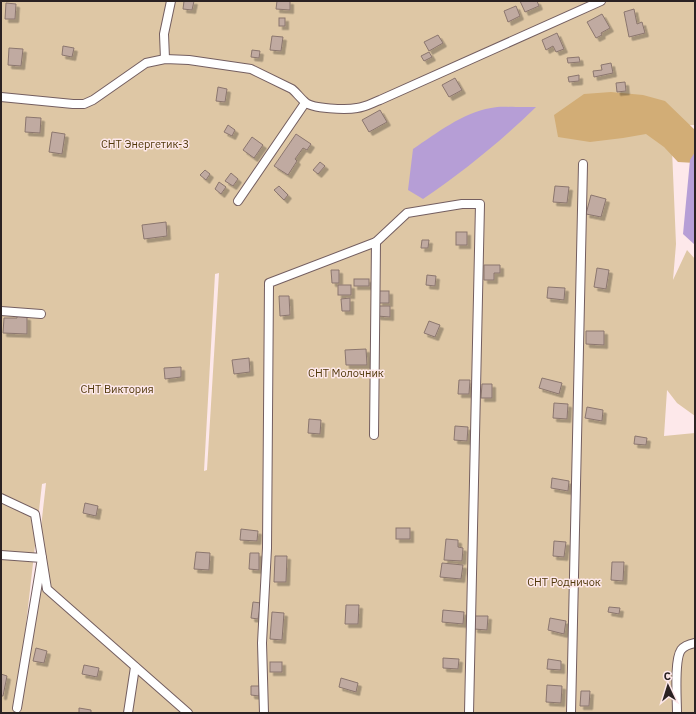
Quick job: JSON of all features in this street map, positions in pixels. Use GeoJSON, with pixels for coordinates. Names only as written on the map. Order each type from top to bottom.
{"type":"FeatureCollection","features":[{"type":"Feature","properties":{"kind":"lane"},"geometry":{"type":"LineString","coordinates":[[165,59],[164,34],[171,1]]}},
{"type":"Feature","properties":{"kind":"lane"},"geometry":{"type":"LineString","coordinates":[[1,97],[84,104],[93,100],[146,63],[165,59],[189,60],[251,69],[292,89],[298,93],[306,103],[315,106],[356,108],[366,106],[601,1]]}},
{"type":"Feature","properties":{"kind":"lane"},"geometry":{"type":"LineString","coordinates":[[238,201],[306,103]]}},
{"type":"Feature","properties":{"kind":"lane"},"geometry":{"type":"LineString","coordinates":[[572,713],[583,164]]}},
{"type":"Feature","properties":{"kind":"lane"},"geometry":{"type":"LineString","coordinates":[[264,713],[262,643],[267,548],[269,283],[376,242],[407,213],[462,204],[480,204],[469,713]]}},
{"type":"Feature","properties":{"kind":"lane"},"geometry":{"type":"LineString","coordinates":[[374,435],[376,242]]}},
{"type":"Feature","properties":{"kind":"lane"},"geometry":{"type":"LineString","coordinates":[[1,311],[41,314]]}},
{"type":"Feature","properties":{"kind":"lane"},"geometry":{"type":"LineString","coordinates":[[1,498],[34,514],[47,589],[188,713]]}},
{"type":"Feature","properties":{"kind":"lane"},"geometry":{"type":"LineString","coordinates":[[1,555],[42,558]]}},
{"type":"Feature","properties":{"kind":"lane"},"geometry":{"type":"LineString","coordinates":[[17,708],[42,558]]}},
{"type":"Feature","properties":{"kind":"lane"},"geometry":{"type":"LineString","coordinates":[[677,713],[677,661],[681,650],[689,644],[695,643]]}},
{"type":"Feature","properties":{"kind":"lane"},"geometry":{"type":"LineString","coordinates":[[128,713],[135,667]]}},
{"type":"Feature","properties":{"kind":"green space"},"geometry":{"type":"Polygon","coordinates":[[[1,1],[695,1],[695,125],[671,126],[676,244],[673,280],[687,250],[695,259],[695,416],[677,403],[667,390],[664,436],[695,433],[695,713],[20,713],[46,483],[42,484],[16,713],[1,713],[1,1]],[[219,273],[215,274],[204,471],[207,470],[219,273]]]}},
{"type":"Feature","properties":{"kind":"shaded area"},"geometry":{"type":"Polygon","coordinates":[[[611,92],[643,95],[665,101],[695,130],[695,163],[678,162],[664,147],[646,134],[590,142],[558,137],[554,115],[584,94],[611,92]]]}},
{"type":"Feature","properties":{"kind":"shaded area"},"geometry":{"type":"Polygon","coordinates":[[[494,107],[536,107],[481,156],[423,199],[408,190],[413,149],[450,124],[470,114],[494,107]]]}},
{"type":"Feature","properties":{"kind":"shaded area"},"geometry":{"type":"Polygon","coordinates":[[[695,152],[695,245],[683,234],[690,160],[695,152]]]}},
{"type":"Feature","properties":{"kind":"building"},"geometry":{"type":"Polygon","coordinates":[[[184,1],[194,1],[192,10],[183,9],[184,1]]]}},
{"type":"Feature","properties":{"kind":"building"},"geometry":{"type":"Polygon","coordinates":[[[277,1],[290,1],[290,10],[276,9],[277,1]]]}},
{"type":"Feature","properties":{"kind":"building"},"geometry":{"type":"Polygon","coordinates":[[[520,1],[537,1],[539,6],[525,12],[520,1]]]}},
{"type":"Feature","properties":{"kind":"building"},"geometry":{"type":"Polygon","coordinates":[[[6,3],[16,4],[15,19],[5,19],[6,3]]]}},
{"type":"Feature","properties":{"kind":"building"},"geometry":{"type":"Polygon","coordinates":[[[516,6],[520,16],[508,22],[504,11],[516,6]]]}},
{"type":"Feature","properties":{"kind":"building"},"geometry":{"type":"Polygon","coordinates":[[[634,9],[637,24],[642,22],[645,33],[629,37],[624,12],[634,9]]]}},
{"type":"Feature","properties":{"kind":"building"},"geometry":{"type":"Polygon","coordinates":[[[602,14],[610,28],[596,38],[587,22],[602,14]]]}},
{"type":"Feature","properties":{"kind":"building"},"geometry":{"type":"Polygon","coordinates":[[[279,18],[285,18],[285,26],[279,26],[279,18]]]}},
{"type":"Feature","properties":{"kind":"building"},"geometry":{"type":"Polygon","coordinates":[[[557,33],[564,49],[556,52],[553,46],[546,50],[542,40],[557,33]]]}},
{"type":"Feature","properties":{"kind":"building"},"geometry":{"type":"Polygon","coordinates":[[[438,35],[443,43],[429,51],[424,42],[438,35]]]}},
{"type":"Feature","properties":{"kind":"building"},"geometry":{"type":"Polygon","coordinates":[[[272,36],[283,37],[281,51],[270,50],[272,36]]]}},
{"type":"Feature","properties":{"kind":"building"},"geometry":{"type":"Polygon","coordinates":[[[63,46],[74,48],[72,57],[62,55],[63,46]]]}},
{"type":"Feature","properties":{"kind":"building"},"geometry":{"type":"Polygon","coordinates":[[[9,48],[23,49],[21,66],[8,65],[9,48]]]}},
{"type":"Feature","properties":{"kind":"building"},"geometry":{"type":"Polygon","coordinates":[[[252,50],[260,51],[259,58],[251,57],[252,50]]]}},
{"type":"Feature","properties":{"kind":"building"},"geometry":{"type":"Polygon","coordinates":[[[429,52],[432,57],[424,61],[421,56],[429,52]]]}},
{"type":"Feature","properties":{"kind":"building"},"geometry":{"type":"Polygon","coordinates":[[[579,57],[580,62],[568,63],[567,58],[579,57]]]}},
{"type":"Feature","properties":{"kind":"building"},"geometry":{"type":"Polygon","coordinates":[[[611,63],[613,73],[594,77],[593,71],[602,70],[601,65],[611,63]]]}},
{"type":"Feature","properties":{"kind":"building"},"geometry":{"type":"Polygon","coordinates":[[[579,75],[579,81],[569,82],[568,77],[579,75]]]}},
{"type":"Feature","properties":{"kind":"building"},"geometry":{"type":"Polygon","coordinates":[[[455,78],[462,90],[449,97],[442,85],[455,78]]]}},
{"type":"Feature","properties":{"kind":"building"},"geometry":{"type":"Polygon","coordinates":[[[625,82],[626,91],[617,92],[616,83],[625,82]]]}},
{"type":"Feature","properties":{"kind":"building"},"geometry":{"type":"Polygon","coordinates":[[[218,87],[227,89],[225,102],[216,101],[218,87]]]}},
{"type":"Feature","properties":{"kind":"building"},"geometry":{"type":"Polygon","coordinates":[[[380,110],[387,122],[369,132],[362,120],[380,110]]]}},
{"type":"Feature","properties":{"kind":"building"},"geometry":{"type":"Polygon","coordinates":[[[26,117],[41,118],[40,133],[25,132],[26,117]]]}},
{"type":"Feature","properties":{"kind":"building"},"geometry":{"type":"Polygon","coordinates":[[[228,125],[235,130],[232,136],[224,132],[228,125]]]}},
{"type":"Feature","properties":{"kind":"building"},"geometry":{"type":"Polygon","coordinates":[[[52,132],[65,134],[62,154],[49,152],[52,132]]]}},
{"type":"Feature","properties":{"kind":"building"},"geometry":{"type":"Polygon","coordinates":[[[296,134],[311,144],[307,150],[303,148],[295,159],[297,161],[288,175],[274,166],[296,134]]]}},
{"type":"Feature","properties":{"kind":"building"},"geometry":{"type":"Polygon","coordinates":[[[252,137],[263,145],[254,158],[243,150],[252,137]]]}},
{"type":"Feature","properties":{"kind":"building"},"geometry":{"type":"Polygon","coordinates":[[[320,162],[325,166],[318,174],[313,170],[320,162]]]}},
{"type":"Feature","properties":{"kind":"building"},"geometry":{"type":"Polygon","coordinates":[[[205,170],[210,174],[206,180],[200,175],[205,170]]]}},
{"type":"Feature","properties":{"kind":"building"},"geometry":{"type":"Polygon","coordinates":[[[231,173],[238,179],[233,186],[225,181],[231,173]]]}},
{"type":"Feature","properties":{"kind":"building"},"geometry":{"type":"Polygon","coordinates":[[[219,182],[226,187],[221,194],[215,189],[219,182]]]}},
{"type":"Feature","properties":{"kind":"building"},"geometry":{"type":"Polygon","coordinates":[[[279,186],[288,195],[284,200],[274,190],[279,186]]]}},
{"type":"Feature","properties":{"kind":"building"},"geometry":{"type":"Polygon","coordinates":[[[555,186],[569,187],[567,203],[553,202],[555,186]]]}},
{"type":"Feature","properties":{"kind":"building"},"geometry":{"type":"Polygon","coordinates":[[[591,195],[606,199],[601,217],[586,214],[591,195]]]}},
{"type":"Feature","properties":{"kind":"building"},"geometry":{"type":"Polygon","coordinates":[[[166,222],[167,236],[144,239],[142,225],[166,222]]]}},
{"type":"Feature","properties":{"kind":"building"},"geometry":{"type":"Polygon","coordinates":[[[456,232],[467,232],[467,245],[456,245],[456,232]]]}},
{"type":"Feature","properties":{"kind":"building"},"geometry":{"type":"Polygon","coordinates":[[[422,240],[429,240],[428,248],[421,248],[422,240]]]}},
{"type":"Feature","properties":{"kind":"building"},"geometry":{"type":"Polygon","coordinates":[[[484,265],[500,265],[500,273],[494,273],[494,280],[484,280],[484,265]]]}},
{"type":"Feature","properties":{"kind":"building"},"geometry":{"type":"Polygon","coordinates":[[[597,268],[609,270],[606,289],[594,287],[597,268]]]}},
{"type":"Feature","properties":{"kind":"building"},"geometry":{"type":"Polygon","coordinates":[[[331,270],[339,270],[339,283],[332,283],[331,270]]]}},
{"type":"Feature","properties":{"kind":"building"},"geometry":{"type":"Polygon","coordinates":[[[427,275],[436,276],[435,286],[426,285],[427,275]]]}},
{"type":"Feature","properties":{"kind":"building"},"geometry":{"type":"Polygon","coordinates":[[[354,279],[369,279],[369,286],[354,286],[354,279]]]}},
{"type":"Feature","properties":{"kind":"building"},"geometry":{"type":"Polygon","coordinates":[[[338,285],[351,285],[351,295],[338,295],[338,285]]]}},
{"type":"Feature","properties":{"kind":"building"},"geometry":{"type":"Polygon","coordinates":[[[548,287],[565,288],[564,300],[547,298],[548,287]]]}},
{"type":"Feature","properties":{"kind":"building"},"geometry":{"type":"Polygon","coordinates":[[[379,291],[389,291],[389,303],[379,303],[379,291]]]}},
{"type":"Feature","properties":{"kind":"building"},"geometry":{"type":"Polygon","coordinates":[[[279,296],[289,296],[290,315],[280,316],[279,296]]]}},
{"type":"Feature","properties":{"kind":"building"},"geometry":{"type":"Polygon","coordinates":[[[350,298],[350,311],[342,311],[341,299],[350,298]]]}},
{"type":"Feature","properties":{"kind":"building"},"geometry":{"type":"Polygon","coordinates":[[[377,306],[390,306],[390,317],[377,316],[377,306]]]}},
{"type":"Feature","properties":{"kind":"building"},"geometry":{"type":"Polygon","coordinates":[[[17,316],[27,317],[27,334],[3,333],[4,318],[17,318],[17,316]]]}},
{"type":"Feature","properties":{"kind":"building"},"geometry":{"type":"Polygon","coordinates":[[[429,321],[440,325],[435,337],[424,333],[429,321]]]}},
{"type":"Feature","properties":{"kind":"building"},"geometry":{"type":"Polygon","coordinates":[[[586,331],[604,331],[604,345],[586,344],[586,331]]]}},
{"type":"Feature","properties":{"kind":"building"},"geometry":{"type":"Polygon","coordinates":[[[366,349],[367,365],[346,365],[345,350],[366,349]]]}},
{"type":"Feature","properties":{"kind":"building"},"geometry":{"type":"Polygon","coordinates":[[[249,358],[250,372],[234,374],[232,360],[249,358]]]}},
{"type":"Feature","properties":{"kind":"building"},"geometry":{"type":"Polygon","coordinates":[[[181,367],[181,377],[165,379],[164,368],[181,367]]]}},
{"type":"Feature","properties":{"kind":"building"},"geometry":{"type":"Polygon","coordinates":[[[542,378],[562,383],[559,394],[539,388],[542,378]]]}},
{"type":"Feature","properties":{"kind":"building"},"geometry":{"type":"Polygon","coordinates":[[[459,380],[470,380],[469,394],[458,394],[459,380]]]}},
{"type":"Feature","properties":{"kind":"building"},"geometry":{"type":"Polygon","coordinates":[[[482,384],[492,384],[492,398],[481,398],[482,384]]]}},
{"type":"Feature","properties":{"kind":"building"},"geometry":{"type":"Polygon","coordinates":[[[554,403],[568,404],[567,419],[553,418],[554,403]]]}},
{"type":"Feature","properties":{"kind":"building"},"geometry":{"type":"Polygon","coordinates":[[[587,407],[603,410],[602,421],[585,418],[587,407]]]}},
{"type":"Feature","properties":{"kind":"building"},"geometry":{"type":"Polygon","coordinates":[[[309,419],[321,420],[320,434],[308,433],[309,419]]]}},
{"type":"Feature","properties":{"kind":"building"},"geometry":{"type":"Polygon","coordinates":[[[455,426],[468,427],[467,441],[454,440],[455,426]]]}},
{"type":"Feature","properties":{"kind":"building"},"geometry":{"type":"Polygon","coordinates":[[[635,436],[647,438],[646,445],[634,444],[635,436]]]}},
{"type":"Feature","properties":{"kind":"building"},"geometry":{"type":"Polygon","coordinates":[[[552,478],[569,481],[568,491],[551,488],[552,478]]]}},
{"type":"Feature","properties":{"kind":"building"},"geometry":{"type":"Polygon","coordinates":[[[85,503],[98,506],[96,516],[83,513],[85,503]]]}},
{"type":"Feature","properties":{"kind":"building"},"geometry":{"type":"Polygon","coordinates":[[[396,528],[410,528],[410,539],[396,539],[396,528]]]}},
{"type":"Feature","properties":{"kind":"building"},"geometry":{"type":"Polygon","coordinates":[[[241,529],[258,531],[257,541],[240,540],[241,529]]]}},
{"type":"Feature","properties":{"kind":"building"},"geometry":{"type":"Polygon","coordinates":[[[446,539],[458,540],[458,547],[463,548],[462,561],[444,560],[446,539]]]}},
{"type":"Feature","properties":{"kind":"building"},"geometry":{"type":"Polygon","coordinates":[[[554,541],[566,542],[564,557],[553,556],[554,541]]]}},
{"type":"Feature","properties":{"kind":"building"},"geometry":{"type":"Polygon","coordinates":[[[196,552],[210,553],[209,570],[194,569],[196,552]]]}},
{"type":"Feature","properties":{"kind":"building"},"geometry":{"type":"Polygon","coordinates":[[[250,553],[259,553],[259,570],[249,569],[250,553]]]}},
{"type":"Feature","properties":{"kind":"building"},"geometry":{"type":"Polygon","coordinates":[[[275,556],[287,556],[286,582],[274,582],[275,556]]]}},
{"type":"Feature","properties":{"kind":"building"},"geometry":{"type":"Polygon","coordinates":[[[612,562],[624,562],[623,581],[611,580],[612,562]]]}},
{"type":"Feature","properties":{"kind":"building"},"geometry":{"type":"Polygon","coordinates":[[[442,563],[463,565],[461,579],[440,577],[442,563]]]}},
{"type":"Feature","properties":{"kind":"building"},"geometry":{"type":"Polygon","coordinates":[[[253,602],[261,603],[258,619],[251,618],[253,602]]]}},
{"type":"Feature","properties":{"kind":"building"},"geometry":{"type":"Polygon","coordinates":[[[346,605],[359,605],[358,624],[345,624],[346,605]]]}},
{"type":"Feature","properties":{"kind":"building"},"geometry":{"type":"Polygon","coordinates":[[[609,607],[620,608],[619,614],[608,612],[609,607]]]}},
{"type":"Feature","properties":{"kind":"building"},"geometry":{"type":"Polygon","coordinates":[[[443,610],[464,612],[463,624],[442,622],[443,610]]]}},
{"type":"Feature","properties":{"kind":"building"},"geometry":{"type":"Polygon","coordinates":[[[272,612],[284,613],[282,640],[270,639],[272,612]]]}},
{"type":"Feature","properties":{"kind":"building"},"geometry":{"type":"Polygon","coordinates":[[[475,616],[488,616],[487,630],[474,629],[475,616]]]}},
{"type":"Feature","properties":{"kind":"building"},"geometry":{"type":"Polygon","coordinates":[[[550,618],[566,621],[564,634],[548,630],[550,618]]]}},
{"type":"Feature","properties":{"kind":"building"},"geometry":{"type":"Polygon","coordinates":[[[36,648],[47,651],[44,663],[33,661],[36,648]]]}},
{"type":"Feature","properties":{"kind":"building"},"geometry":{"type":"Polygon","coordinates":[[[443,658],[459,659],[458,669],[443,668],[443,658]]]}},
{"type":"Feature","properties":{"kind":"building"},"geometry":{"type":"Polygon","coordinates":[[[548,659],[561,661],[561,670],[547,669],[548,659]]]}},
{"type":"Feature","properties":{"kind":"building"},"geometry":{"type":"Polygon","coordinates":[[[270,662],[282,662],[282,672],[270,672],[270,662]]]}},
{"type":"Feature","properties":{"kind":"building"},"geometry":{"type":"Polygon","coordinates":[[[84,665],[99,668],[97,677],[82,674],[84,665]]]}},
{"type":"Feature","properties":{"kind":"building"},"geometry":{"type":"Polygon","coordinates":[[[1,674],[7,676],[3,696],[1,696],[1,674]]]}},
{"type":"Feature","properties":{"kind":"building"},"geometry":{"type":"Polygon","coordinates":[[[341,678],[358,683],[356,692],[339,687],[341,678]]]}},
{"type":"Feature","properties":{"kind":"building"},"geometry":{"type":"Polygon","coordinates":[[[547,685],[562,686],[561,703],[546,702],[547,685]]]}},
{"type":"Feature","properties":{"kind":"building"},"geometry":{"type":"Polygon","coordinates":[[[251,686],[260,686],[259,696],[251,695],[251,686]]]}},
{"type":"Feature","properties":{"kind":"building"},"geometry":{"type":"Polygon","coordinates":[[[581,691],[590,691],[589,706],[580,706],[581,691]]]}},
{"type":"Feature","properties":{"kind":"building"},"geometry":{"type":"Polygon","coordinates":[[[79,708],[91,710],[91,713],[79,713],[79,708]]]}},
{"type":"Feature","properties":{"kind":"park label","name":"СНТ Энергетик-3"},"geometry":{"type":"Point","coordinates":[145,144]}},
{"type":"Feature","properties":{"kind":"park label","name":"СНТ Молочник"},"geometry":{"type":"Point","coordinates":[346,373]}},
{"type":"Feature","properties":{"kind":"park label","name":"СНТ Виктория"},"geometry":{"type":"Point","coordinates":[117,389]}},
{"type":"Feature","properties":{"kind":"park label","name":"СНТ Родничок"},"geometry":{"type":"Point","coordinates":[564,582]}}]}
